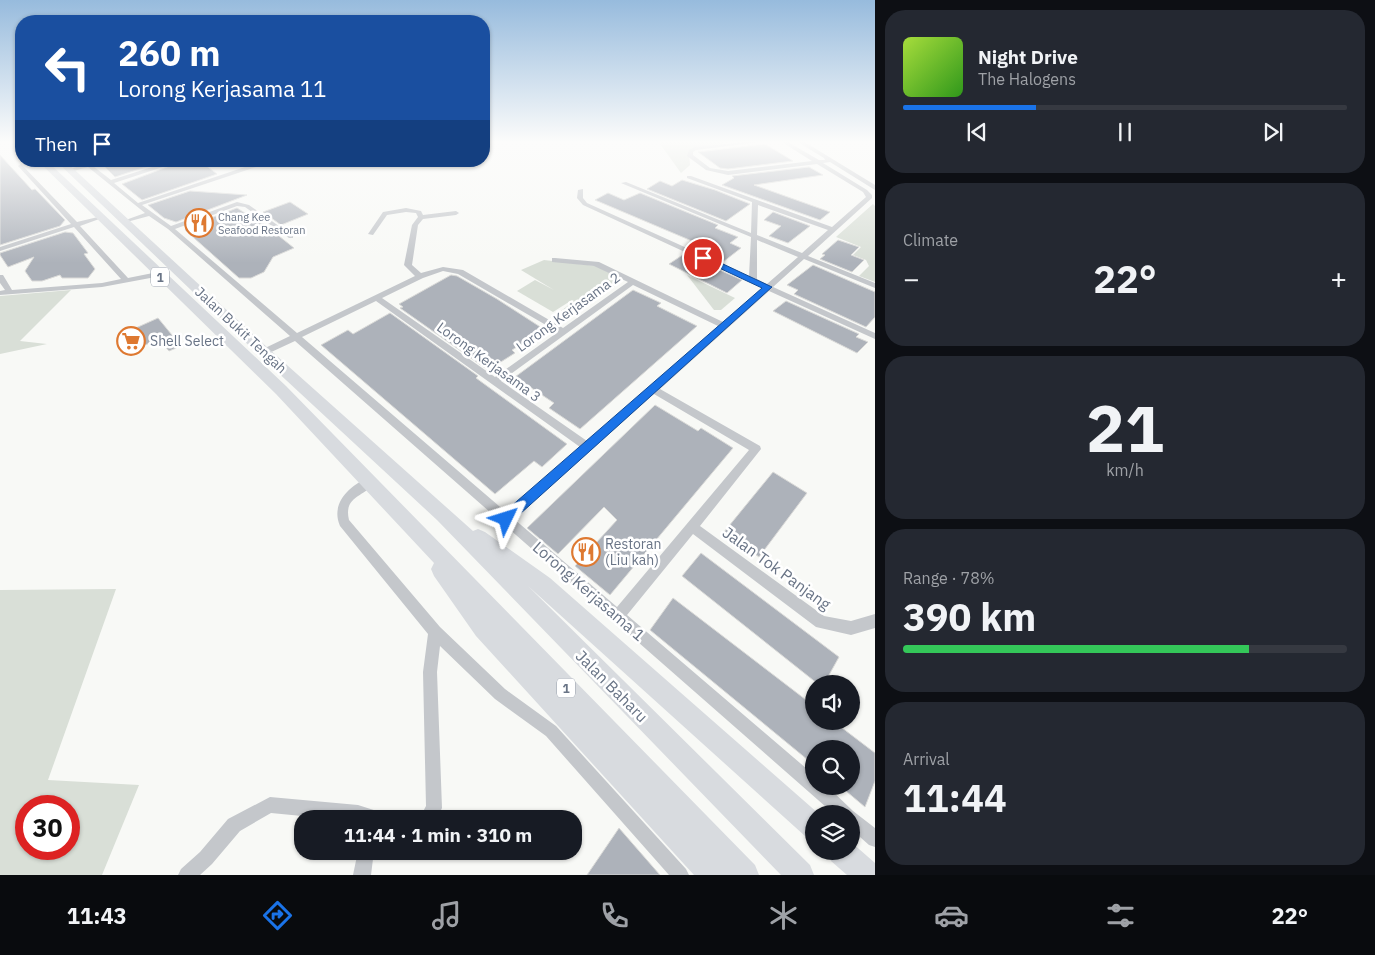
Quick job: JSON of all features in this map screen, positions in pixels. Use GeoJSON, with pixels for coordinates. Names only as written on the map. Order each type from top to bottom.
{"type":"FeatureCollection","features":[{"type":"Feature","properties":{"kind":"highway","name":"Jalan Bukit Tengah"},"geometry":{"type":"LineString","coordinates":[[64,182],[281,390],[388,501],[435,560],[494,640],[713,875]]}},
{"type":"Feature","properties":{"kind":"highway","name":"Jalan Bukit Tengah"},"geometry":{"type":"LineString","coordinates":[[83,182],[264,352],[424,497]]}},
{"type":"Feature","properties":{"kind":"highway","name":"Jalan Baharu"},"geometry":{"type":"LineString","coordinates":[[424,497],[800,875]]}},
{"type":"Feature","properties":{"kind":"highway","name":"1"},"geometry":{"type":"LineString","coordinates":[[388,501],[745,875]]}},
{"type":"Feature","properties":{"kind":"highway"},"geometry":{"type":"LineString","coordinates":[[443,514],[544,585],[805,819]]}},
{"type":"Feature","properties":{"kind":"highway"},"geometry":{"type":"LineString","coordinates":[[851,860],[867,875]]}},
{"type":"Feature","properties":{"kind":"street"},"geometry":{"type":"LineString","coordinates":[[35,182],[126,281]]}},
{"type":"Feature","properties":{"kind":"street","name":"Lorong Kerjasama 1"},"geometry":{"type":"LineString","coordinates":[[110,182],[137,205],[170,228],[805,778]]}},
{"type":"Feature","properties":{"kind":"street"},"geometry":{"type":"LineString","coordinates":[[137,205],[206,182]]}},
{"type":"Feature","properties":{"kind":"street"},"geometry":{"type":"LineString","coordinates":[[702,182],[832,230]]}},
{"type":"Feature","properties":{"kind":"street"},"geometry":{"type":"LineString","coordinates":[[854,182],[872,191]]}},
{"type":"Feature","properties":{"kind":"street"},"geometry":{"type":"LineString","coordinates":[[860,182],[872,191]]}},
{"type":"Feature","properties":{"kind":"street"},"geometry":{"type":"LineString","coordinates":[[624,183],[875,286]]}},
{"type":"Feature","properties":{"kind":"street"},"geometry":{"type":"LineString","coordinates":[[581,190],[580,198],[585,204],[875,336]]}},
{"type":"Feature","properties":{"kind":"street"},"geometry":{"type":"LineString","coordinates":[[506,519],[869,198],[872,191]]}},
{"type":"Feature","properties":{"kind":"street"},"geometry":{"type":"LineString","coordinates":[[754,281],[755,201]]}},
{"type":"Feature","properties":{"kind":"street"},"geometry":{"type":"LineString","coordinates":[[170,228],[237,204],[247,206],[291,238]]}},
{"type":"Feature","properties":{"kind":"street"},"geometry":{"type":"LineString","coordinates":[[371,234],[385,212],[406,210],[419,212],[421,217]]}},
{"type":"Feature","properties":{"kind":"street"},"geometry":{"type":"LineString","coordinates":[[420,276],[408,265],[415,225],[421,217],[456,213]]}},
{"type":"Feature","properties":{"kind":"street"},"geometry":{"type":"LineString","coordinates":[[125,222],[150,214]]}},
{"type":"Feature","properties":{"kind":"street"},"geometry":{"type":"LineString","coordinates":[[0,249],[100,217]]}},
{"type":"Feature","properties":{"kind":"street"},"geometry":{"type":"LineString","coordinates":[[555,260],[596,264],[724,326]]}},
{"type":"Feature","properties":{"kind":"street"},"geometry":{"type":"LineString","coordinates":[[264,352],[420,276],[436,270],[450,269],[460,272],[564,332]]}},
{"type":"Feature","properties":{"kind":"street"},"geometry":{"type":"LineString","coordinates":[[0,292],[126,281],[158,274]]}},
{"type":"Feature","properties":{"kind":"street"},"geometry":{"type":"LineString","coordinates":[[0,277],[9,291]]}},
{"type":"Feature","properties":{"kind":"street","name":"Lorong Kerjasama 2"},"geometry":{"type":"LineString","coordinates":[[494,382],[634,282]]}},
{"type":"Feature","properties":{"kind":"street","name":"Lorong Kerjasama 3"},"geometry":{"type":"LineString","coordinates":[[377,298],[587,447]]}},
{"type":"Feature","properties":{"kind":"street"},"geometry":{"type":"LineString","coordinates":[[618,616],[756,449],[653,389]]}},
{"type":"Feature","properties":{"kind":"street"},"geometry":{"type":"LineString","coordinates":[[370,482],[346,499],[341,513],[344,522],[435,632],[500,694],[550,731],[680,875]]}},
{"type":"Feature","properties":{"kind":"street","name":"Jalan Tok Panjang"},"geometry":{"type":"LineString","coordinates":[[692,527],[821,622],[850,628],[875,621]]}},
{"type":"Feature","properties":{"kind":"street"},"geometry":{"type":"LineString","coordinates":[[433,810],[430,664],[435,632]]}},
{"type":"Feature","properties":{"kind":"street","name":"Lorong Kerjasama 1"},"geometry":{"type":"LineString","coordinates":[[824,795],[836,805]]}},
{"type":"Feature","properties":{"kind":"street"},"geometry":{"type":"LineString","coordinates":[[187,875],[206,858],[234,825],[270,805],[325,810]]}},
{"type":"Feature","properties":{"kind":"street"},"geometry":{"type":"LineString","coordinates":[[860,826],[875,838]]}},
{"type":"Feature","properties":{"kind":"street"},"geometry":{"type":"LineString","coordinates":[[362,875],[364,860]]}},
{"type":"Feature","properties":{"kind":"shaded area"},"geometry":{"type":"Polygon","coordinates":[[[873,204],[875,206],[875,282],[859,276],[869,266],[866,260],[853,255],[861,247],[836,237],[873,204]]]}},
{"type":"Feature","properties":{"kind":"shaded area"},"geometry":{"type":"Polygon","coordinates":[[[544,260],[596,266],[623,280],[572,317],[561,311],[574,301],[572,300],[553,312],[517,291],[535,280],[554,290],[521,270],[544,260]]]}},
{"type":"Feature","properties":{"kind":"shaded area"},"geometry":{"type":"Polygon","coordinates":[[[687,275],[735,298],[721,310],[714,310],[687,275]]]}},
{"type":"Feature","properties":{"kind":"shaded area"},"geometry":{"type":"Polygon","coordinates":[[[71,290],[20,341],[47,344],[0,354],[0,296],[71,290]]]}},
{"type":"Feature","properties":{"kind":"shaded area"},"geometry":{"type":"Polygon","coordinates":[[[116,589],[48,780],[139,785],[102,875],[0,875],[0,590],[116,589]]]}},
{"type":"Feature","properties":{"kind":"building"},"geometry":{"type":"Polygon","coordinates":[[[0,182],[25,182],[32,190],[35,189],[65,220],[60,226],[0,245],[0,182]]]}},
{"type":"Feature","properties":{"kind":"building"},"geometry":{"type":"Polygon","coordinates":[[[128,182],[194,182],[142,200],[122,184],[128,182]]]}},
{"type":"Feature","properties":{"kind":"building"},"geometry":{"type":"Polygon","coordinates":[[[659,182],[672,186],[679,182],[688,182],[750,204],[726,221],[647,189],[659,182]]]}},
{"type":"Feature","properties":{"kind":"building"},"geometry":{"type":"Polygon","coordinates":[[[727,182],[776,182],[754,185],[830,212],[820,220],[722,185],[727,182]]]}},
{"type":"Feature","properties":{"kind":"building"},"geometry":{"type":"Polygon","coordinates":[[[190,191],[247,195],[176,222],[164,218],[148,205],[190,191]]]}},
{"type":"Feature","properties":{"kind":"building"},"geometry":{"type":"Polygon","coordinates":[[[608,193],[624,200],[640,193],[718,225],[715,228],[738,237],[730,243],[741,248],[723,262],[692,248],[699,244],[595,200],[608,193]]]}},
{"type":"Feature","properties":{"kind":"building"},"geometry":{"type":"Polygon","coordinates":[[[290,202],[308,214],[281,225],[263,212],[290,202]]]}},
{"type":"Feature","properties":{"kind":"building"},"geometry":{"type":"Polygon","coordinates":[[[237,208],[251,217],[254,216],[294,248],[273,257],[264,272],[251,278],[239,278],[185,230],[187,227],[237,208]]]}},
{"type":"Feature","properties":{"kind":"building"},"geometry":{"type":"Polygon","coordinates":[[[773,212],[810,226],[788,243],[769,236],[781,226],[764,220],[773,212]]]}},
{"type":"Feature","properties":{"kind":"building"},"geometry":{"type":"Polygon","coordinates":[[[65,232],[73,233],[88,253],[84,254],[95,269],[88,278],[62,278],[60,275],[42,281],[32,281],[25,271],[34,257],[8,267],[0,255],[0,253],[65,232]]]}},
{"type":"Feature","properties":{"kind":"building"},"geometry":{"type":"Polygon","coordinates":[[[838,240],[859,247],[851,255],[864,260],[852,272],[820,259],[825,255],[822,254],[838,240]]]}},
{"type":"Feature","properties":{"kind":"building"},"geometry":{"type":"Polygon","coordinates":[[[684,254],[742,280],[727,293],[669,264],[684,254]]]}},
{"type":"Feature","properties":{"kind":"building"},"geometry":{"type":"Polygon","coordinates":[[[813,265],[875,292],[875,317],[866,327],[794,294],[798,290],[787,285],[813,265]]]}},
{"type":"Feature","properties":{"kind":"building"},"geometry":{"type":"Polygon","coordinates":[[[451,275],[457,276],[497,299],[545,330],[512,350],[515,353],[488,370],[400,308],[403,307],[399,304],[451,275]]]}},
{"type":"Feature","properties":{"kind":"building"},"geometry":{"type":"Polygon","coordinates":[[[633,290],[661,303],[657,306],[697,326],[580,429],[549,408],[554,403],[515,377],[633,290]]]}},
{"type":"Feature","properties":{"kind":"building"},"geometry":{"type":"Polygon","coordinates":[[[786,301],[859,334],[856,337],[868,342],[857,353],[773,311],[786,301]]]}},
{"type":"Feature","properties":{"kind":"building"},"geometry":{"type":"Polygon","coordinates":[[[390,313],[478,376],[476,378],[567,444],[542,467],[534,461],[495,494],[321,345],[348,330],[353,334],[390,313]]]}},
{"type":"Feature","properties":{"kind":"building"},"geometry":{"type":"Polygon","coordinates":[[[158,318],[181,346],[169,351],[159,339],[129,352],[118,336],[158,318]]]}},
{"type":"Feature","properties":{"kind":"building"},"geometry":{"type":"Polygon","coordinates":[[[655,405],[698,431],[701,428],[733,448],[610,595],[575,566],[617,520],[604,507],[558,554],[527,528],[655,405]]]}},
{"type":"Feature","properties":{"kind":"building"},"geometry":{"type":"Polygon","coordinates":[[[773,472],[807,493],[759,557],[724,532],[773,472]]]}},
{"type":"Feature","properties":{"kind":"building"},"geometry":{"type":"Polygon","coordinates":[[[701,553],[839,657],[829,675],[807,675],[682,576],[701,553]]]}},
{"type":"Feature","properties":{"kind":"building"},"geometry":{"type":"Polygon","coordinates":[[[673,598],[805,699],[805,730],[845,730],[858,740],[805,740],[805,758],[650,630],[673,598]]]}},
{"type":"Feature","properties":{"kind":"building"},"geometry":{"type":"Polygon","coordinates":[[[860,742],[875,753],[875,781],[865,807],[851,795],[860,795],[860,742]]]}},
{"type":"Feature","properties":{"kind":"building"},"geometry":{"type":"Polygon","coordinates":[[[619,828],[660,875],[587,875],[619,828]]]}},
{"type":"Feature","properties":{"kind":"place","name":"Chang Kee Seafood Restoran"},"geometry":{"type":"Point","coordinates":[199,223]}},
{"type":"Feature","properties":{"kind":"place","name":"Shell Select"},"geometry":{"type":"Point","coordinates":[131,341]}},
{"type":"Feature","properties":{"kind":"place","name":"Restoran (Liu kah)"},"geometry":{"type":"Point","coordinates":[586,552]}},
{"type":"Feature","properties":{"kind":"route"},"geometry":{"type":"LineString","coordinates":[[506,519],[768,287],[703,258]]}}]}
